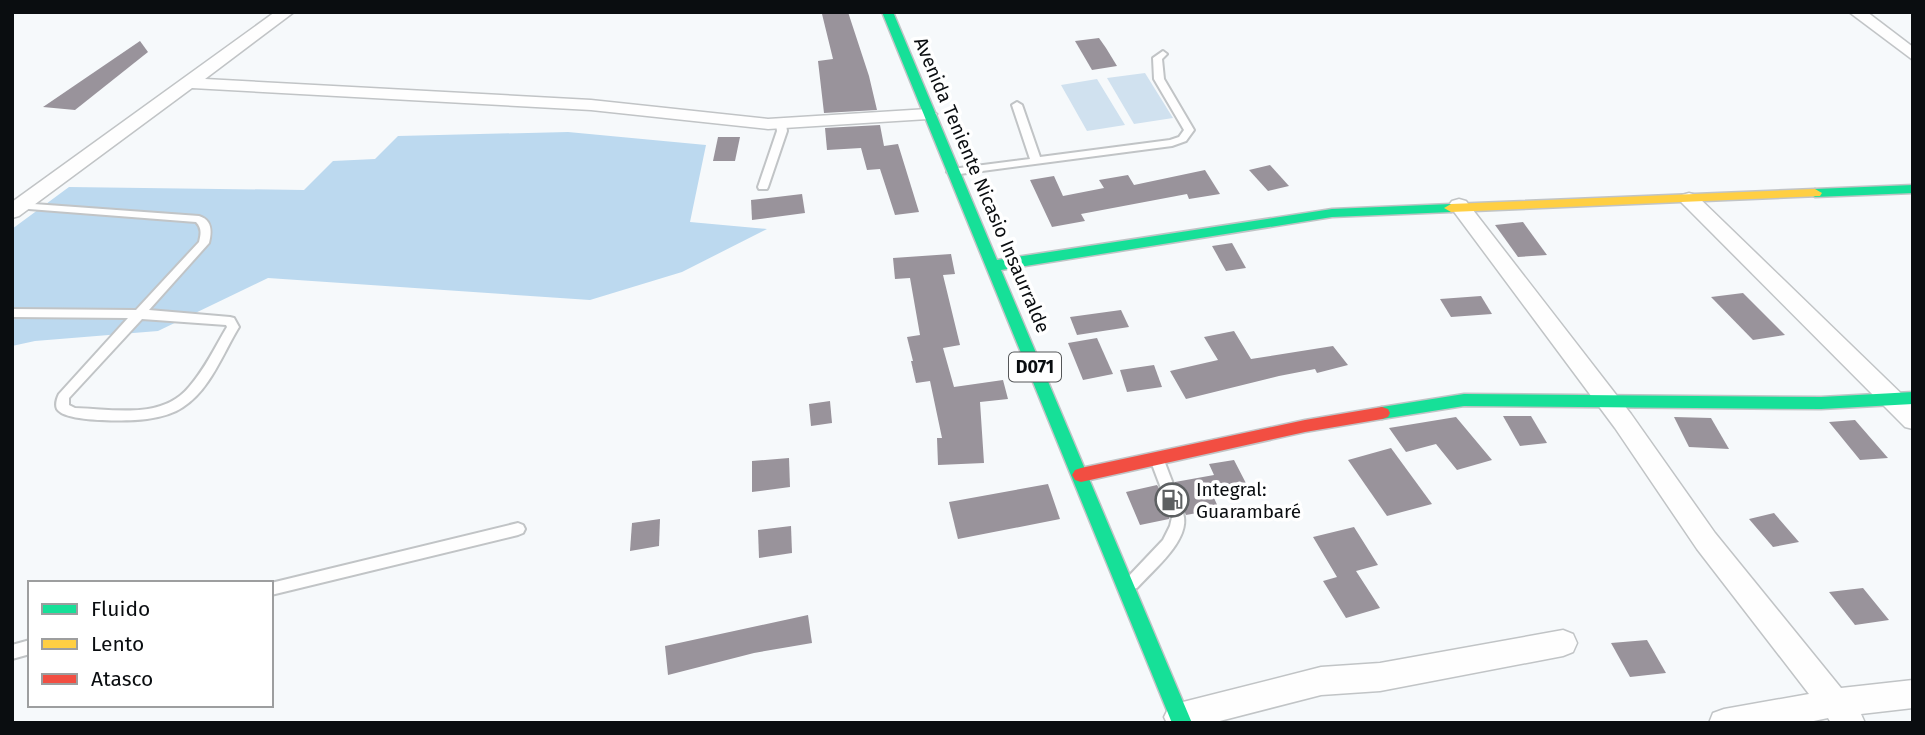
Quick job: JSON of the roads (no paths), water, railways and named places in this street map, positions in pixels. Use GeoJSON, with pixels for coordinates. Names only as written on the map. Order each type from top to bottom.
{"type":"FeatureCollection","features":[{"type":"Feature","properties":{"kind":"street"},"geometry":{"type":"LineString","coordinates":[[16,209],[286,12]]}},
{"type":"Feature","properties":{"kind":"street","name":"Avenida Teniente Nicasio Insaurralde"},"geometry":{"type":"LineString","coordinates":[[887,12],[1081,475],[1180,720]]}},
{"type":"Feature","properties":{"kind":"street"},"geometry":{"type":"LineString","coordinates":[[1857,12],[1913,55]]}},
{"type":"Feature","properties":{"kind":"street"},"geometry":{"type":"LineString","coordinates":[[186,83],[592,105],[780,124],[928,114]]}},
{"type":"Feature","properties":{"kind":"street"},"geometry":{"type":"LineString","coordinates":[[993,266],[1332,213],[1459,205],[1689,199],[1913,189]]}},
{"type":"Feature","properties":{"kind":"street"},"geometry":{"type":"LineString","coordinates":[[1689,199],[1903,399],[1913,420]]}},
{"type":"Feature","properties":{"kind":"street"},"geometry":{"type":"LineString","coordinates":[[1459,205],[1606,399],[1706,541],[1842,713]]}},
{"type":"Feature","properties":{"kind":"street"},"geometry":{"type":"LineString","coordinates":[[1081,475],[1305,426],[1464,400],[1606,399],[1821,403],[1903,399]]}},
{"type":"Feature","properties":{"kind":"street"},"geometry":{"type":"LineString","coordinates":[[1180,720],[1321,681],[1380,677],[1563,643]]}},
{"type":"Feature","properties":{"kind":"street"},"geometry":{"type":"LineString","coordinates":[[1724,723],[1842,713],[1913,694]]}},
{"type":"Feature","properties":{"kind":"lane"},"geometry":{"type":"LineString","coordinates":[[952,172],[1172,144],[1184,139],[1189,130],[1159,79],[1157,58],[1163,54]]}},
{"type":"Feature","properties":{"kind":"lane"},"geometry":{"type":"LineString","coordinates":[[1017,105],[1036,161]]}},
{"type":"Feature","properties":{"kind":"lane"},"geometry":{"type":"LineString","coordinates":[[763,187],[782,131],[780,124]]}},
{"type":"Feature","properties":{"kind":"lane"},"geometry":{"type":"LineString","coordinates":[[12,313],[134,316],[215,319],[230,321],[233,327],[189,396],[174,406],[158,413],[74,414],[63,408],[64,397],[134,316],[204,243],[205,223],[199,219],[16,209]]}},
{"type":"Feature","properties":{"kind":"lane"},"geometry":{"type":"LineString","coordinates":[[1157,458],[1166,484]]}},
{"type":"Feature","properties":{"kind":"lane"},"geometry":{"type":"LineString","coordinates":[[1127,588],[1173,537],[1179,526],[1178,517]]}},
{"type":"Feature","properties":{"kind":"lane"},"geometry":{"type":"LineString","coordinates":[[273,589],[518,528]]}},
{"type":"Feature","properties":{"kind":"place","name":"Integral: Guarambaré"},"geometry":{"type":"Point","coordinates":[1172,500]}}]}
